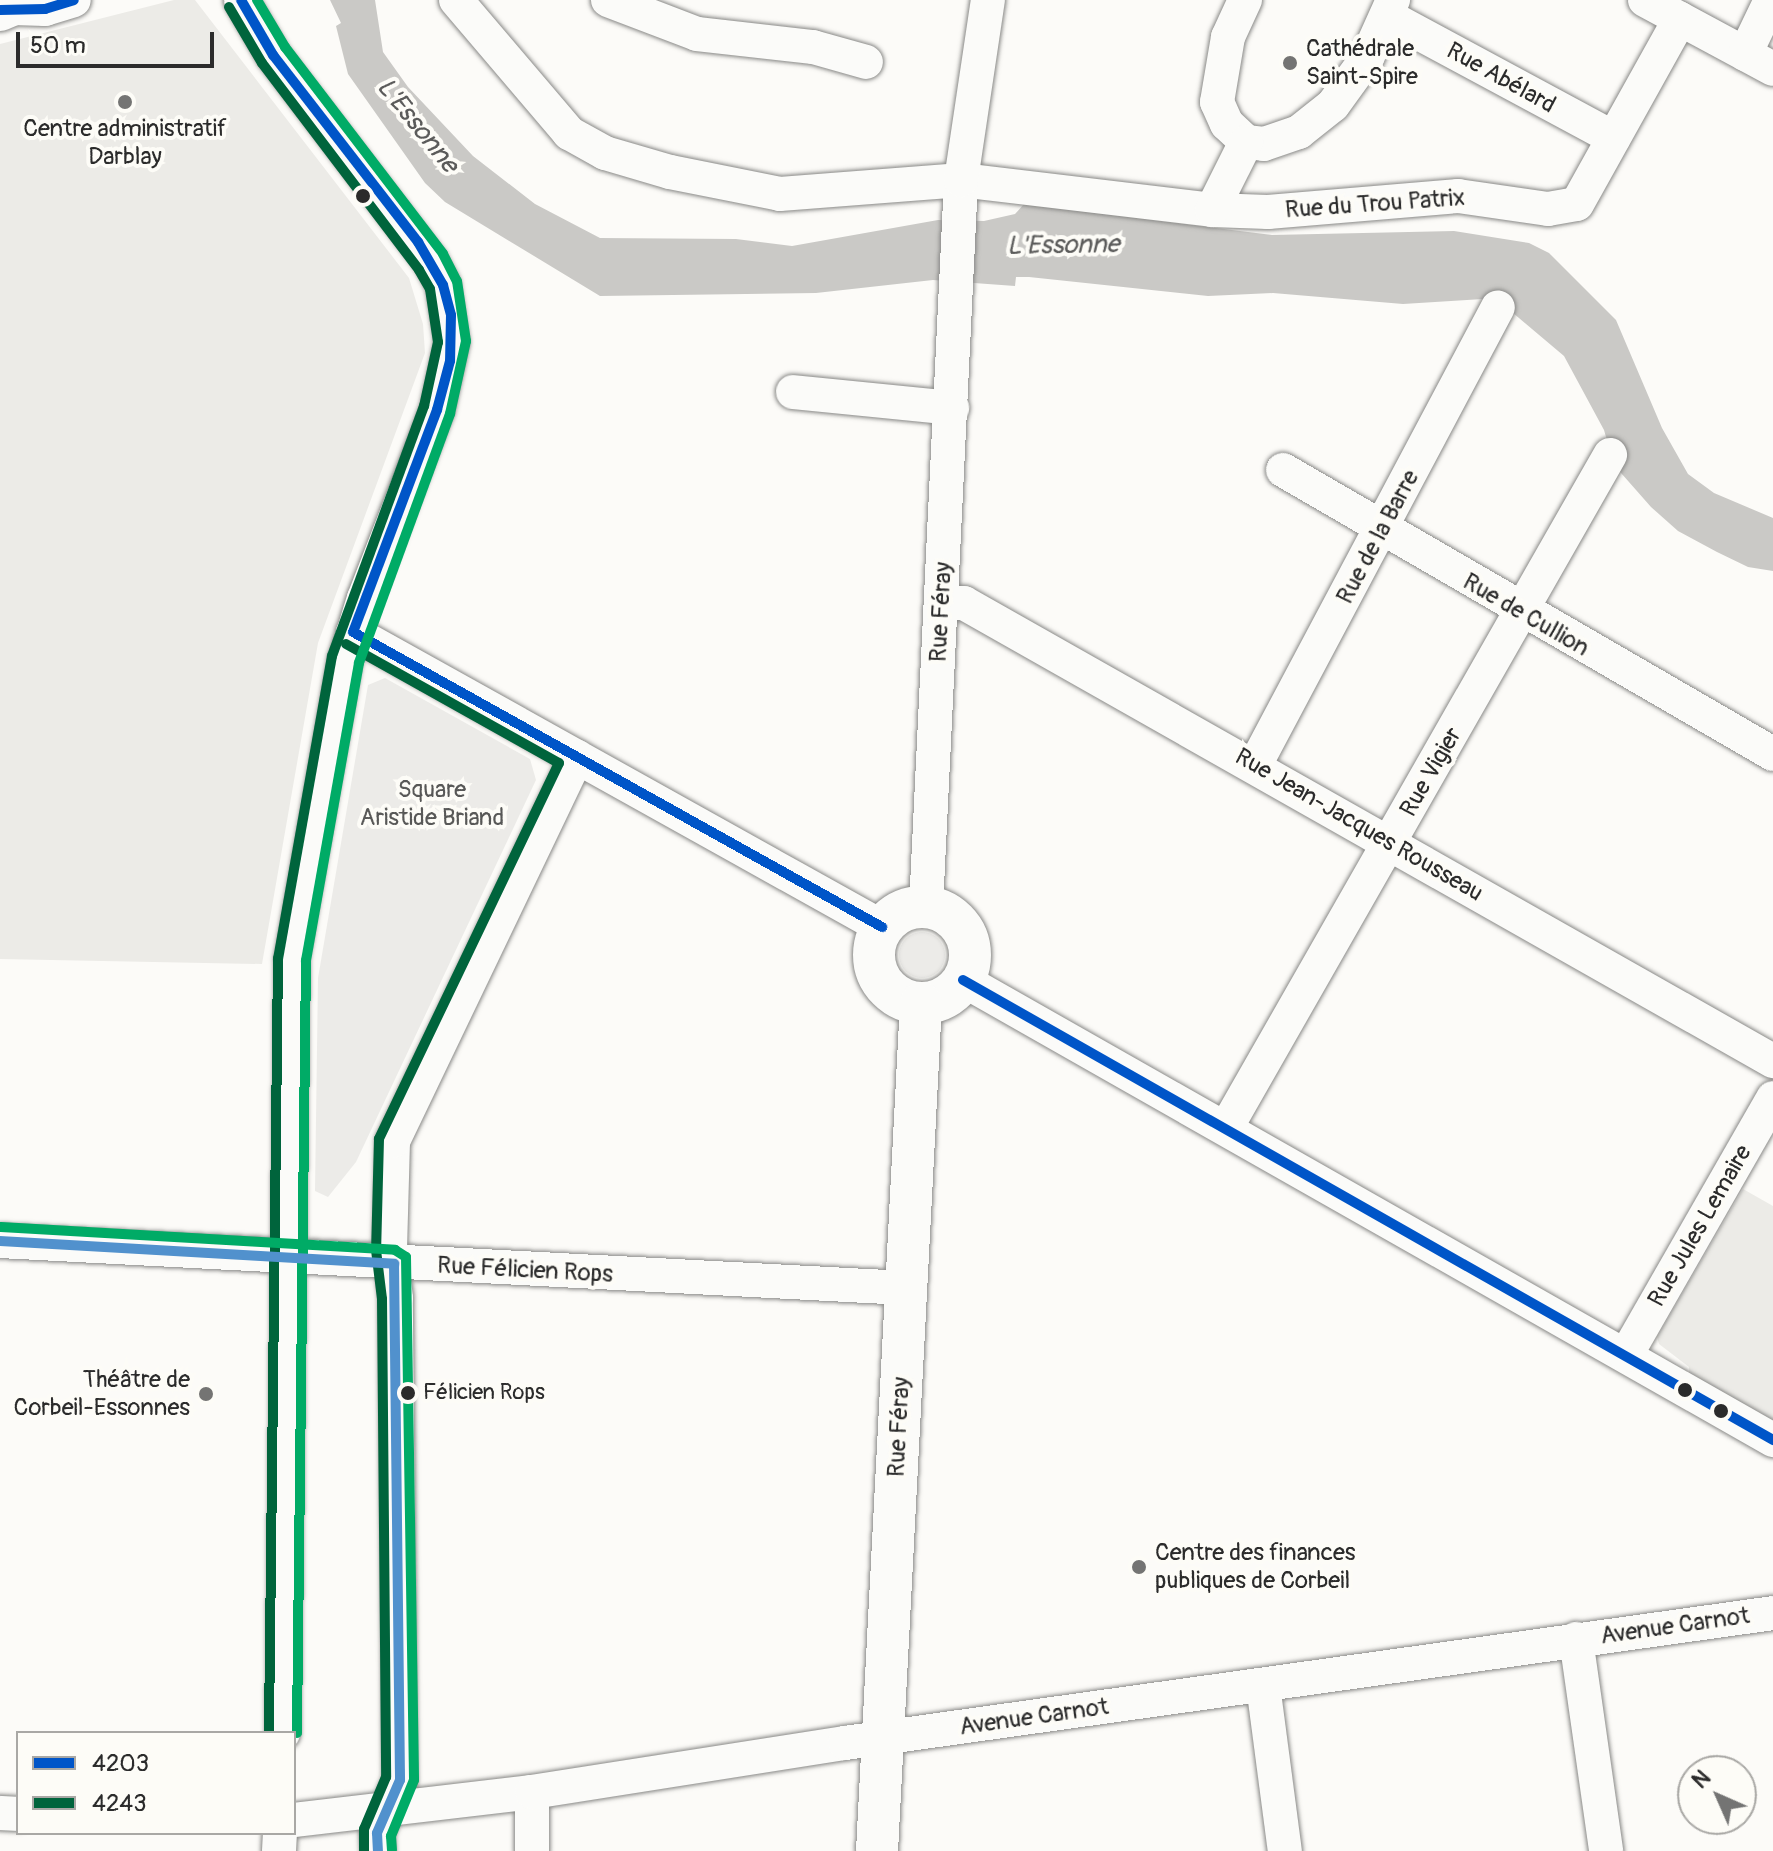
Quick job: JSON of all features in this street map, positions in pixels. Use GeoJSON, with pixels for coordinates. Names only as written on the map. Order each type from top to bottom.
{"type":"FeatureCollection","features":[{"type":"Feature","properties":{"kind":"main road"},"geometry":{"type":"LineString","coordinates":[[926,907],[961,927],[969,953],[963,980],[945,997],[921,1003],[893,994],[876,970],[876,941],[882,927],[901,911],[926,907]]}},
{"type":"Feature","properties":{"kind":"main road","name":"Rue Féray"},"geometry":{"type":"LineString","coordinates":[[877,1851],[921,1003]]}},
{"type":"Feature","properties":{"kind":"street"},"geometry":{"type":"LineString","coordinates":[[12,6],[45,9],[74,0]]}},
{"type":"Feature","properties":{"kind":"street"},"geometry":{"type":"LineString","coordinates":[[241,0],[273,55],[418,242],[443,285],[451,315],[450,361],[437,410],[353,632],[292,959],[283,1731]]}},
{"type":"Feature","properties":{"kind":"street","name":"Rue du Trou Patrix"},"geometry":{"type":"LineString","coordinates":[[456,0],[560,124],[605,153],[707,181],[780,194],[961,180],[1212,210],[1268,212],[1458,196],[1548,209],[1568,208],[1584,198],[1680,19]]}},
{"type":"Feature","properties":{"kind":"street"},"geometry":{"type":"LineString","coordinates":[[608,0],[697,34],[813,47],[866,62]]}},
{"type":"Feature","properties":{"kind":"street","name":"Rue Féray"},"geometry":{"type":"LineString","coordinates":[[926,907],[961,180],[988,0]]}},
{"type":"Feature","properties":{"kind":"street"},"geometry":{"type":"LineString","coordinates":[[1245,0],[1228,37],[1217,102],[1227,124],[1246,142],[1284,138],[1316,120],[1345,90],[1391,8]]}},
{"type":"Feature","properties":{"kind":"street"},"geometry":{"type":"LineString","coordinates":[[1645,0],[1759,62],[1771,0]]}},
{"type":"Feature","properties":{"kind":"street","name":"Rue Abélard"},"geometry":{"type":"LineString","coordinates":[[1391,8],[1614,138]]}},
{"type":"Feature","properties":{"kind":"street"},"geometry":{"type":"LineString","coordinates":[[1212,210],[1246,142]]}},
{"type":"Feature","properties":{"kind":"street","name":"Rue de la Barre"},"geometry":{"type":"LineString","coordinates":[[1255,765],[1383,529],[1498,307]]}},
{"type":"Feature","properties":{"kind":"street"},"geometry":{"type":"LineString","coordinates":[[793,392],[952,408]]}},
{"type":"Feature","properties":{"kind":"street","name":"Rue Vigier"},"geometry":{"type":"LineString","coordinates":[[1226,1128],[1610,455]]}},
{"type":"Feature","properties":{"kind":"street","name":"Rue de Cullion"},"geometry":{"type":"LineString","coordinates":[[1283,470],[1521,613],[1773,754]]}},
{"type":"Feature","properties":{"kind":"street","name":"Rue Jean-Jacques Rousseau"},"geometry":{"type":"LineString","coordinates":[[941,603],[964,603],[1773,1061]]}},
{"type":"Feature","properties":{"kind":"street"},"geometry":{"type":"LineString","coordinates":[[353,632],[882,927]]}},
{"type":"Feature","properties":{"kind":"street"},"geometry":{"type":"LineString","coordinates":[[378,1851],[377,1833],[400,1780],[394,1264],[397,1127],[577,757]]}},
{"type":"Feature","properties":{"kind":"street"},"geometry":{"type":"LineString","coordinates":[[963,980],[1773,1440]]}},
{"type":"Feature","properties":{"kind":"street","name":"Rue Jules Lemaire"},"geometry":{"type":"LineString","coordinates":[[1626,1355],[1773,1098]]}},
{"type":"Feature","properties":{"kind":"street","name":"Rue Félicien Rops"},"geometry":{"type":"LineString","coordinates":[[0,1241],[290,1260],[906,1288]]}},
{"type":"Feature","properties":{"kind":"street","name":"Avenue Carnot"},"geometry":{"type":"LineString","coordinates":[[296,1820],[532,1792],[883,1738],[1773,1613]]}},
{"type":"Feature","properties":{"kind":"street"},"geometry":{"type":"LineString","coordinates":[[1576,1639],[1606,1851]]}},
{"type":"Feature","properties":{"kind":"street"},"geometry":{"type":"LineString","coordinates":[[1263,1685],[1285,1851]]}},
{"type":"Feature","properties":{"kind":"street"},"geometry":{"type":"LineString","coordinates":[[532,1792],[532,1851]]}},
{"type":"Feature","properties":{"kind":"shaded area"},"geometry":{"type":"Polygon","coordinates":[[[174,0],[195,0],[409,278],[423,324],[425,353],[318,643],[262,964],[0,959],[0,44],[174,0]]]}},
{"type":"Feature","properties":{"kind":"shaded area"},"geometry":{"type":"Polygon","coordinates":[[[1743,1189],[1773,1206],[1773,1425],[1689,1375],[1689,1367],[1659,1344],[1657,1337],[1743,1189]]]}},
{"type":"Feature","properties":{"kind":"green space","name":"Square Aristide Briand"},"geometry":{"type":"Polygon","coordinates":[[[385,678],[530,759],[536,780],[356,1162],[328,1197],[315,1191],[318,978],[368,685],[385,678]]]}},
{"type":"Feature","properties":{"kind":"green space"},"geometry":{"type":"Polygon","coordinates":[[[922,932],[938,939],[945,955],[938,971],[922,978],[906,971],[899,955],[906,939],[922,932]]]}},
{"type":"Feature","properties":{"kind":"water","name":"L'Essonne"},"geometry":{"type":"Polygon","coordinates":[[[330,0],[375,0],[383,52],[408,87],[473,156],[535,204],[600,238],[736,239],[792,246],[938,220],[984,221],[1015,214],[1024,204],[1272,235],[1454,231],[1529,243],[1549,253],[1616,320],[1662,428],[1688,474],[1714,493],[1773,518],[1773,571],[1748,567],[1717,552],[1678,531],[1651,507],[1614,465],[1604,430],[1564,356],[1506,307],[1483,299],[1403,304],[1273,293],[1208,296],[1029,277],[1016,277],[1015,286],[933,280],[816,293],[600,296],[445,202],[425,183],[348,74],[336,26],[341,23],[330,0]]]}},
{"type":"Feature","properties":{"kind":"transit line","name":"4203"},"geometry":{"type":"LineString","coordinates":[[0,10],[45,9],[74,0]]}},
{"type":"Feature","properties":{"kind":"transit line","name":"4203"},"geometry":{"type":"LineString","coordinates":[[241,0],[273,55],[418,242],[443,285],[451,315],[450,361],[437,410],[353,632]]}},
{"type":"Feature","properties":{"kind":"transit line"},"geometry":{"type":"LineString","coordinates":[[257,0],[285,47],[443,254],[457,281],[466,341],[450,414],[359,663],[306,960],[297,1733]]}},
{"type":"Feature","properties":{"kind":"transit line","name":"4243"},"geometry":{"type":"LineString","coordinates":[[229,7],[262,63],[419,270],[430,289],[438,342],[424,406],[332,656],[278,958],[269,1731]]}},
{"type":"Feature","properties":{"kind":"transit line","name":"4203"},"geometry":{"type":"LineString","coordinates":[[353,632],[882,927]]}},
{"type":"Feature","properties":{"kind":"transit line","name":"4243"},"geometry":{"type":"LineString","coordinates":[[346,644],[559,763],[379,1139],[376,1250],[382,1299],[386,1777],[364,1829],[364,1851]]}},
{"type":"Feature","properties":{"kind":"transit line","name":"4203"},"geometry":{"type":"LineString","coordinates":[[963,980],[1773,1440]]}},
{"type":"Feature","properties":{"kind":"transit line"},"geometry":{"type":"LineString","coordinates":[[1,1227],[395,1250],[406,1257],[414,1780],[391,1836],[392,1850]]}},
{"type":"Feature","properties":{"kind":"transit line"},"geometry":{"type":"LineString","coordinates":[[0,1241],[394,1264],[400,1780],[377,1833],[378,1851]]}},
{"type":"Feature","properties":{"kind":"place","name":"Cathédrale Saint-Spire"},"geometry":{"type":"Point","coordinates":[1290,63]}},
{"type":"Feature","properties":{"kind":"place","name":"Centre administratif Darblay"},"geometry":{"type":"Point","coordinates":[125,102]}},
{"type":"Feature","properties":{"kind":"place","name":"Félicien Rops"},"geometry":{"type":"Point","coordinates":[408,1393]}},
{"type":"Feature","properties":{"kind":"place","name":"Théâtre de Corbeil-Essonnes"},"geometry":{"type":"Point","coordinates":[206,1394]}},
{"type":"Feature","properties":{"kind":"place","name":"Centre des finances publiques de Corbeil"},"geometry":{"type":"Point","coordinates":[1139,1567]}}]}
